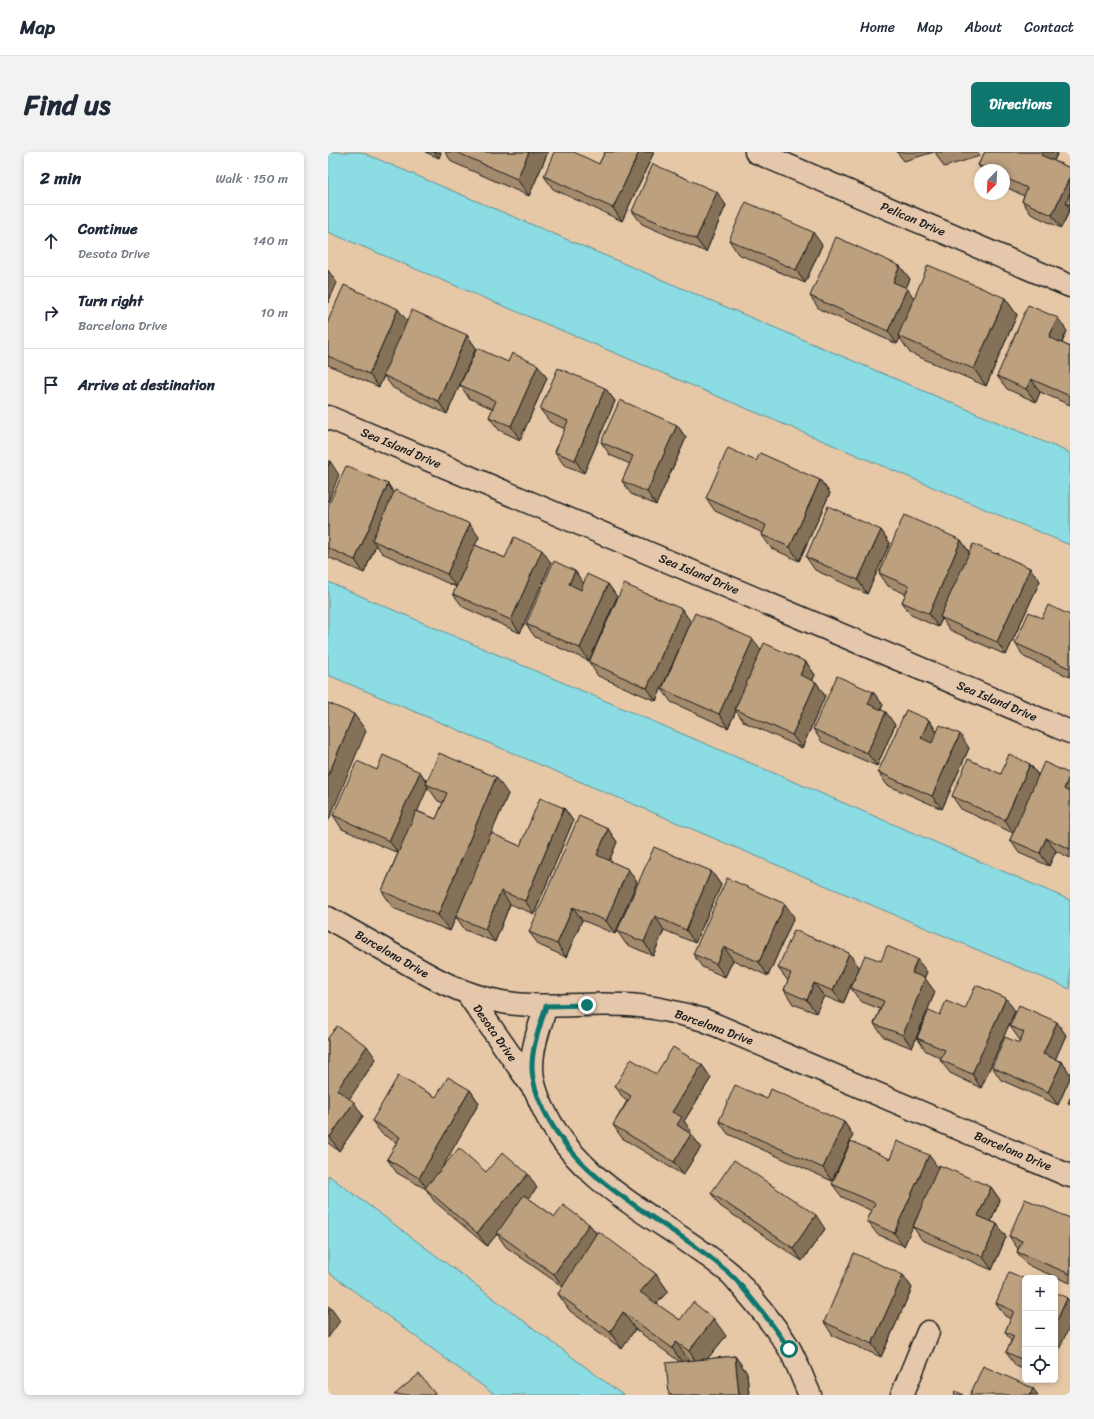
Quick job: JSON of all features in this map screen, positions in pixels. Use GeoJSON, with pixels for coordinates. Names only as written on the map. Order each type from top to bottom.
{"type":"FeatureCollection","features":[{"type":"Feature","properties":{"kind":"street","name":"Pelican Drive"},"geometry":{"type":"LineString","coordinates":[[756,152],[1070,286]]}},
{"type":"Feature","properties":{"kind":"street","name":"Sea Island Drive"},"geometry":{"type":"LineString","coordinates":[[328,416],[1070,732]]}},
{"type":"Feature","properties":{"kind":"street","name":"Barcelona Drive"},"geometry":{"type":"LineString","coordinates":[[328,918],[439,982],[467,993],[503,1002],[546,1006],[638,1005],[704,1020],[1070,1176]]}},
{"type":"Feature","properties":{"kind":"street","name":"Desota Drive"},"geometry":{"type":"LineString","coordinates":[[467,993],[536,1092],[558,1134],[569,1149],[593,1174],[620,1196],[703,1253],[732,1275],[766,1315],[789,1349],[810,1395]]}},
{"type":"Feature","properties":{"kind":"street","name":"Desota Drive"},"geometry":{"type":"LineString","coordinates":[[536,1092],[533,1074],[533,1057],[546,1006]]}},
{"type":"Feature","properties":{"kind":"street"},"geometry":{"type":"LineString","coordinates":[[902,1395],[928,1332]]}},
{"type":"Feature","properties":{"kind":"water"},"geometry":{"type":"Polygon","coordinates":[[[328,152],[361,152],[1070,453],[1070,545],[328,232],[328,152]]]}},
{"type":"Feature","properties":{"kind":"water"},"geometry":{"type":"Polygon","coordinates":[[[328,582],[1070,900],[1070,989],[328,675],[328,582]]]}},
{"type":"Feature","properties":{"kind":"water"},"geometry":{"type":"Polygon","coordinates":[[[328,1175],[623,1395],[495,1395],[328,1272],[328,1175]]]}},
{"type":"Feature","properties":{"kind":"building"},"geometry":{"type":"Polygon","coordinates":[[[456,152],[529,152],[517,179],[456,152]]]}},
{"type":"Feature","properties":{"kind":"building"},"geometry":{"type":"Polygon","coordinates":[[[554,152],[574,152],[599,164],[605,152],[639,152],[613,208],[544,176],[554,152]]]}},
{"type":"Feature","properties":{"kind":"building"},"geometry":{"type":"Polygon","coordinates":[[[985,152],[1043,152],[1041,155],[1070,168],[1070,176],[1052,215],[1022,201],[1027,188],[1010,180],[1010,164],[979,164],[985,152]]]}},
{"type":"Feature","properties":{"kind":"building"},"geometry":{"type":"Polygon","coordinates":[[[653,164],[717,192],[696,239],[632,211],[653,164]]]}},
{"type":"Feature","properties":{"kind":"building"},"geometry":{"type":"Polygon","coordinates":[[[1070,193],[1070,205],[1066,203],[1070,193]]]}},
{"type":"Feature","properties":{"kind":"building"},"geometry":{"type":"Polygon","coordinates":[[[746,202],[813,232],[796,270],[729,240],[746,202]]]}},
{"type":"Feature","properties":{"kind":"building"},"geometry":{"type":"Polygon","coordinates":[[[836,237],[900,266],[893,282],[907,288],[888,331],[810,296],[836,237]]]}},
{"type":"Feature","properties":{"kind":"building"},"geometry":{"type":"Polygon","coordinates":[[[928,265],[1005,298],[974,369],[898,336],[928,265]]]}},
{"type":"Feature","properties":{"kind":"building"},"geometry":{"type":"Polygon","coordinates":[[[344,285],[398,309],[369,374],[328,356],[328,321],[344,285]]]}},
{"type":"Feature","properties":{"kind":"building"},"geometry":{"type":"Polygon","coordinates":[[[1028,305],[1058,318],[1049,337],[1070,347],[1070,396],[1031,379],[1026,389],[997,376],[1028,305]]]}},
{"type":"Feature","properties":{"kind":"building"},"geometry":{"type":"Polygon","coordinates":[[[412,310],[467,335],[438,401],[383,375],[412,310]]]}},
{"type":"Feature","properties":{"kind":"building"},"geometry":{"type":"Polygon","coordinates":[[[477,348],[508,362],[512,353],[538,365],[511,426],[489,417],[496,401],[460,385],[477,348]]]}},
{"type":"Feature","properties":{"kind":"building"},"geometry":{"type":"Polygon","coordinates":[[[558,368],[605,388],[575,460],[555,452],[568,421],[540,409],[558,368]]]}},
{"type":"Feature","properties":{"kind":"building"},"geometry":{"type":"Polygon","coordinates":[[[620,400],[677,425],[647,492],[622,481],[633,456],[601,442],[620,400]]]}},
{"type":"Feature","properties":{"kind":"building"},"geometry":{"type":"Polygon","coordinates":[[[728,448],[756,461],[760,453],[820,480],[790,547],[762,535],[766,525],[706,498],[728,448]]]}},
{"type":"Feature","properties":{"kind":"building"},"geometry":{"type":"Polygon","coordinates":[[[346,466],[388,484],[355,560],[328,548],[328,506],[346,466]]]}},
{"type":"Feature","properties":{"kind":"building"},"geometry":{"type":"Polygon","coordinates":[[[395,490],[470,524],[447,574],[372,540],[395,490]]]}},
{"type":"Feature","properties":{"kind":"building"},"geometry":{"type":"Polygon","coordinates":[[[828,506],[881,530],[858,580],[806,557],[828,506]]]}},
{"type":"Feature","properties":{"kind":"building"},"geometry":{"type":"Polygon","coordinates":[[[904,515],[961,540],[929,614],[902,602],[909,586],[879,573],[904,515]]]}},
{"type":"Feature","properties":{"kind":"building"},"geometry":{"type":"Polygon","coordinates":[[[514,537],[542,550],[511,620],[453,594],[475,545],[505,558],[514,537]]]}},
{"type":"Feature","properties":{"kind":"building"},"geometry":{"type":"Polygon","coordinates":[[[973,544],[1030,568],[997,642],[940,617],[973,544]]]}},
{"type":"Feature","properties":{"kind":"building"},"geometry":{"type":"Polygon","coordinates":[[[554,561],[575,571],[569,584],[581,590],[587,574],[608,584],[580,648],[526,624],[554,561]]]}},
{"type":"Feature","properties":{"kind":"building"},"geometry":{"type":"Polygon","coordinates":[[[624,584],[682,609],[647,688],[589,662],[624,584]]]}},
{"type":"Feature","properties":{"kind":"building"},"geometry":{"type":"Polygon","coordinates":[[[1048,605],[1070,615],[1069,668],[1015,643],[1029,612],[1042,618],[1048,605]]]}},
{"type":"Feature","properties":{"kind":"building"},"geometry":{"type":"Polygon","coordinates":[[[695,613],[753,639],[719,714],[662,689],[695,613]]]}},
{"type":"Feature","properties":{"kind":"building"},"geometry":{"type":"Polygon","coordinates":[[[764,643],[806,662],[800,675],[816,682],[792,735],[735,709],[764,643]]]}},
{"type":"Feature","properties":{"kind":"building"},"geometry":{"type":"Polygon","coordinates":[[[837,676],[873,692],[868,704],[886,712],[867,753],[813,729],[837,676]]]}},
{"type":"Feature","properties":{"kind":"building"},"geometry":{"type":"Polygon","coordinates":[[[328,703],[354,714],[328,776],[328,703]]]}},
{"type":"Feature","properties":{"kind":"building"},"geometry":{"type":"Polygon","coordinates":[[[906,710],[929,720],[921,738],[932,743],[940,725],[960,734],[932,796],[878,772],[906,710]]]}},
{"type":"Feature","properties":{"kind":"building"},"geometry":{"type":"Polygon","coordinates":[[[439,753],[496,777],[438,915],[382,891],[416,811],[436,819],[447,793],[426,784],[439,753]]]}},
{"type":"Feature","properties":{"kind":"building"},"geometry":{"type":"Polygon","coordinates":[[[1009,754],[1030,764],[1005,820],[952,796],[968,759],[1001,774],[1009,754]]]}},
{"type":"Feature","properties":{"kind":"building"},"geometry":{"type":"Polygon","coordinates":[[[383,755],[420,772],[389,841],[333,815],[357,761],[377,770],[383,755]]]}},
{"type":"Feature","properties":{"kind":"building"},"geometry":{"type":"Polygon","coordinates":[[[1044,762],[1070,774],[1064,789],[1070,792],[1070,849],[1046,838],[1040,853],[1010,840],[1044,762]]]}},
{"type":"Feature","properties":{"kind":"building"},"geometry":{"type":"Polygon","coordinates":[[[540,798],[564,808],[525,901],[501,891],[485,929],[456,917],[491,833],[520,846],[540,798]]]}},
{"type":"Feature","properties":{"kind":"building"},"geometry":{"type":"Polygon","coordinates":[[[579,816],[608,829],[597,855],[628,869],[606,921],[573,907],[557,944],[529,932],[579,816]]]}},
{"type":"Feature","properties":{"kind":"building"},"geometry":{"type":"Polygon","coordinates":[[[654,847],[711,871],[686,930],[655,916],[644,942],[617,931],[654,847]]]}},
{"type":"Feature","properties":{"kind":"building"},"geometry":{"type":"Polygon","coordinates":[[[727,878],[785,904],[759,962],[724,947],[716,964],[693,954],[727,878]]]}},
{"type":"Feature","properties":{"kind":"building"},"geometry":{"type":"Polygon","coordinates":[[[794,930],[849,953],[833,991],[814,983],[807,1000],[784,990],[791,973],[778,968],[794,930]]]}},
{"type":"Feature","properties":{"kind":"building"},"geometry":{"type":"Polygon","coordinates":[[[887,946],[917,959],[912,973],[925,978],[903,1035],[874,1024],[884,1001],[851,988],[865,955],[881,961],[887,946]]]}},
{"type":"Feature","properties":{"kind":"building"},"geometry":{"type":"Polygon","coordinates":[[[976,985],[1006,998],[972,1074],[940,1060],[945,1050],[917,1038],[929,1010],[940,1015],[946,1001],[965,1009],[976,985]]]}},
{"type":"Feature","properties":{"kind":"building"},"geometry":{"type":"Polygon","coordinates":[[[1019,1005],[1057,1022],[1043,1054],[1062,1062],[1048,1092],[992,1067],[1005,1037],[1019,1043],[1024,1032],[1010,1026],[1019,1005]]]}},
{"type":"Feature","properties":{"kind":"building"},"geometry":{"type":"Polygon","coordinates":[[[337,1026],[367,1046],[337,1090],[354,1102],[330,1137],[328,1136],[328,1038],[337,1026]]]}},
{"type":"Feature","properties":{"kind":"building"},"geometry":{"type":"Polygon","coordinates":[[[673,1047],[702,1065],[672,1112],[682,1117],[677,1125],[691,1134],[674,1162],[613,1125],[631,1096],[615,1086],[631,1059],[656,1074],[673,1047]]]}},
{"type":"Feature","properties":{"kind":"building"},"geometry":{"type":"Polygon","coordinates":[[[398,1076],[436,1097],[448,1077],[470,1090],[419,1178],[387,1159],[400,1137],[372,1121],[398,1076]]]}},
{"type":"Feature","properties":{"kind":"building"},"geometry":{"type":"Polygon","coordinates":[[[735,1085],[767,1099],[771,1089],[844,1122],[823,1168],[719,1121],[735,1085]]]}},
{"type":"Feature","properties":{"kind":"building"},"geometry":{"type":"Polygon","coordinates":[[[851,1141],[890,1159],[897,1141],[929,1155],[894,1233],[867,1221],[875,1203],[832,1184],[851,1141]]]}},
{"type":"Feature","properties":{"kind":"building"},"geometry":{"type":"Polygon","coordinates":[[[459,1148],[486,1172],[503,1152],[528,1174],[477,1233],[425,1188],[459,1148]]]}},
{"type":"Feature","properties":{"kind":"building"},"geometry":{"type":"Polygon","coordinates":[[[734,1160],[816,1215],[793,1248],[711,1193],[734,1160]]]}},
{"type":"Feature","properties":{"kind":"building"},"geometry":{"type":"Polygon","coordinates":[[[939,1165],[991,1187],[978,1216],[997,1224],[983,1257],[913,1227],[939,1165]]]}},
{"type":"Feature","properties":{"kind":"building"},"geometry":{"type":"Polygon","coordinates":[[[524,1195],[555,1217],[563,1205],[589,1224],[554,1274],[497,1233],[524,1195]]]}},
{"type":"Feature","properties":{"kind":"building"},"geometry":{"type":"Polygon","coordinates":[[[1025,1199],[1070,1218],[1070,1274],[1017,1252],[1022,1241],[1009,1236],[1025,1199]]]}},
{"type":"Feature","properties":{"kind":"building"},"geometry":{"type":"Polygon","coordinates":[[[598,1231],[656,1274],[640,1292],[680,1320],[693,1302],[714,1319],[689,1351],[676,1342],[672,1348],[623,1312],[610,1332],[558,1294],[598,1231]]]}},
{"type":"Feature","properties":{"kind":"building"},"geometry":{"type":"Polygon","coordinates":[[[854,1253],[903,1275],[872,1344],[824,1322],[854,1253]]]}},
{"type":"Feature","properties":{"kind":"building"},"geometry":{"type":"Polygon","coordinates":[[[1009,1272],[1022,1278],[1022,1360],[1006,1352],[1014,1336],[1005,1332],[1014,1311],[996,1303],[1009,1272]]]}},
{"type":"Feature","properties":{"kind":"building"},"geometry":{"type":"Polygon","coordinates":[[[1058,1294],[1067,1298],[1058,1318],[1058,1294]]]}},
{"type":"Feature","properties":{"kind":"building"},"geometry":{"type":"Polygon","coordinates":[[[735,1356],[739,1395],[669,1395],[666,1363],[735,1356]]]}},
{"type":"Feature","properties":{"kind":"building"},"geometry":{"type":"Polygon","coordinates":[[[983,1366],[1033,1388],[1030,1395],[970,1395],[983,1366]]]}},
{"type":"Feature","properties":{"kind":"building"},"geometry":{"type":"Polygon","coordinates":[[[419,1374],[436,1395],[394,1395],[419,1374]]]}},
{"type":"Feature","properties":{"kind":"building"},"geometry":{"type":"Polygon","coordinates":[[[955,1391],[964,1395],[954,1395],[955,1391]]]}},
{"type":"Feature","properties":{"kind":"route"},"geometry":{"type":"LineString","coordinates":[[587,1005],[546,1006],[535,1044],[532,1068],[536,1092],[549,1120],[569,1149],[606,1186],[703,1253],[732,1275],[766,1315],[789,1349]]}}]}
